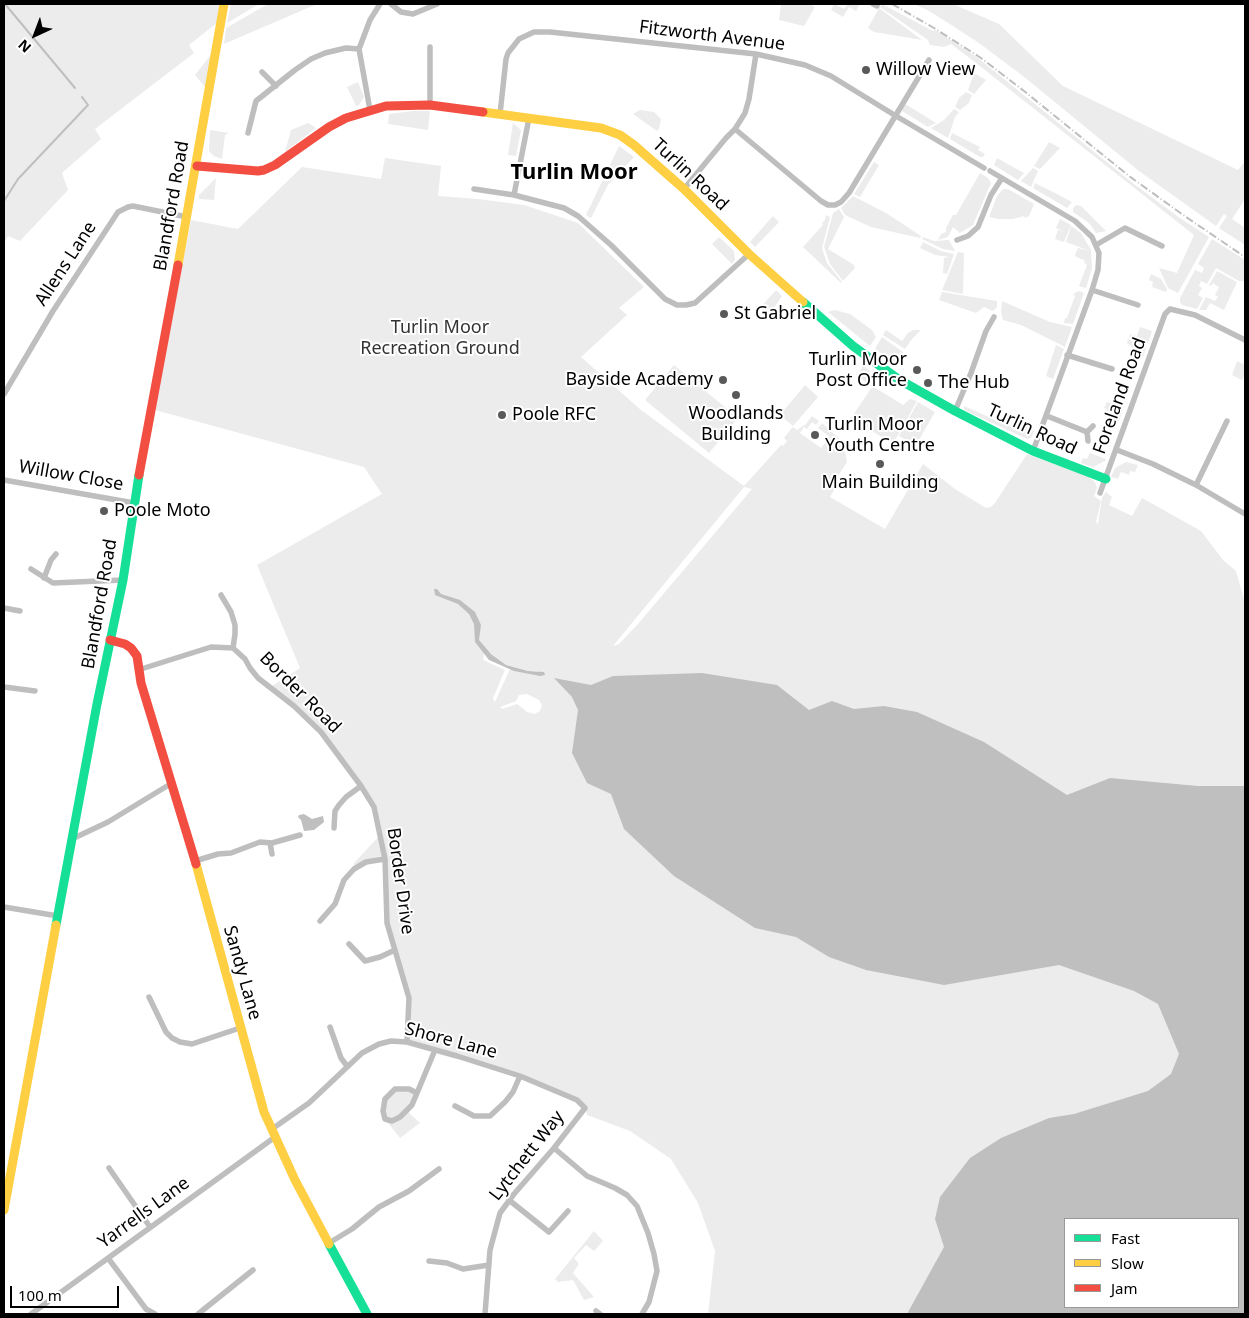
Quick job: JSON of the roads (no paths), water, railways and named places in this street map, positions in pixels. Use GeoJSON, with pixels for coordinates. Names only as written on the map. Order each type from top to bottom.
{"type":"FeatureCollection","features":[{"type":"Feature","properties":{"kind":"street","name":"Blandford Road"},"geometry":{"type":"LineString","coordinates":[[4,1210],[72,839],[123,580],[134,503],[224,4]]}},
{"type":"Feature","properties":{"kind":"street"},"geometry":{"type":"LineString","coordinates":[[370,110],[359,49],[370,20],[380,4]]}},
{"type":"Feature","properties":{"kind":"street"},"geometry":{"type":"LineString","coordinates":[[391,4],[401,12],[413,14],[437,4]]}},
{"type":"Feature","properties":{"kind":"street","name":"Fitzworth Avenue"},"geometry":{"type":"LineString","coordinates":[[500,114],[508,53],[519,39],[534,32],[550,32],[756,54],[805,65],[831,76],[984,168]]}},
{"type":"Feature","properties":{"kind":"street"},"geometry":{"type":"LineString","coordinates":[[430,47],[430,105]]}},
{"type":"Feature","properties":{"kind":"street"},"geometry":{"type":"LineString","coordinates":[[248,133],[250,117],[256,101],[304,64],[319,55],[333,50],[359,49]]}},
{"type":"Feature","properties":{"kind":"street"},"geometry":{"type":"LineString","coordinates":[[684,189],[735,129],[744,113],[749,100],[756,54]]}},
{"type":"Feature","properties":{"kind":"street"},"geometry":{"type":"LineString","coordinates":[[735,129],[821,201],[832,206],[841,202],[849,192],[929,60]]}},
{"type":"Feature","properties":{"kind":"street"},"geometry":{"type":"LineString","coordinates":[[262,72],[276,86]]}},
{"type":"Feature","properties":{"kind":"street","name":"Turlin Road"},"geometry":{"type":"LineString","coordinates":[[196,166],[264,170],[275,165],[329,127],[346,118],[386,106],[430,105],[601,128],[620,135],[634,145],[684,189],[749,254],[810,309],[898,380],[1033,451],[1106,479]]}},
{"type":"Feature","properties":{"kind":"street"},"geometry":{"type":"LineString","coordinates":[[514,195],[529,118]]}},
{"type":"Feature","properties":{"kind":"street"},"geometry":{"type":"LineString","coordinates":[[990,172],[1075,221],[1087,231],[1096,245],[1099,261],[1092,290],[1033,451]]}},
{"type":"Feature","properties":{"kind":"street"},"geometry":{"type":"LineString","coordinates":[[957,240],[968,236],[978,227],[991,194],[1002,178]]}},
{"type":"Feature","properties":{"kind":"street"},"geometry":{"type":"LineString","coordinates":[[474,189],[514,195],[564,208],[578,216],[611,245],[665,299],[677,304],[695,303],[749,254]]}},
{"type":"Feature","properties":{"kind":"street","name":"Allens Lane"},"geometry":{"type":"LineString","coordinates":[[4,394],[52,312],[118,212],[128,206],[134,206],[187,217]]}},
{"type":"Feature","properties":{"kind":"street"},"geometry":{"type":"LineString","coordinates":[[1096,245],[1124,228],[1162,246]]}},
{"type":"Feature","properties":{"kind":"street"},"geometry":{"type":"LineString","coordinates":[[1092,290],[1138,305]]}},
{"type":"Feature","properties":{"kind":"street","name":"Foreland Road"},"geometry":{"type":"LineString","coordinates":[[1100,494],[1165,314],[1170,310],[1195,315],[1245,340]]}},
{"type":"Feature","properties":{"kind":"street"},"geometry":{"type":"LineString","coordinates":[[955,411],[986,331],[994,317]]}},
{"type":"Feature","properties":{"kind":"street"},"geometry":{"type":"LineString","coordinates":[[1067,355],[1112,369]]}},
{"type":"Feature","properties":{"kind":"street"},"geometry":{"type":"LineString","coordinates":[[1047,416],[1087,432]]}},
{"type":"Feature","properties":{"kind":"street"},"geometry":{"type":"LineString","coordinates":[[1196,485],[1227,421]]}},
{"type":"Feature","properties":{"kind":"street"},"geometry":{"type":"LineString","coordinates":[[1087,432],[1093,426]]}},
{"type":"Feature","properties":{"kind":"street"},"geometry":{"type":"LineString","coordinates":[[1087,432],[1088,441]]}},
{"type":"Feature","properties":{"kind":"street"},"geometry":{"type":"LineString","coordinates":[[1117,450],[1153,464],[1196,485],[1245,514]]}},
{"type":"Feature","properties":{"kind":"street","name":"Willow Close"},"geometry":{"type":"LineString","coordinates":[[4,480],[134,503]]}},
{"type":"Feature","properties":{"kind":"street"},"geometry":{"type":"LineString","coordinates":[[44,578],[51,560],[56,554]]}},
{"type":"Feature","properties":{"kind":"street"},"geometry":{"type":"LineString","coordinates":[[32,569],[53,583],[123,580]]}},
{"type":"Feature","properties":{"kind":"street"},"geometry":{"type":"LineString","coordinates":[[138,670],[211,647],[232,648],[236,634],[235,625],[232,612],[221,594]]}},
{"type":"Feature","properties":{"kind":"street"},"geometry":{"type":"LineString","coordinates":[[4,608],[20,611]]}},
{"type":"Feature","properties":{"kind":"street","name":"Sandy Lane"},"geometry":{"type":"LineString","coordinates":[[110,640],[131,648],[137,656],[138,670],[195,861],[264,1112],[296,1180],[367,1314]]}},
{"type":"Feature","properties":{"kind":"street","name":"Border Road"},"geometry":{"type":"LineString","coordinates":[[232,648],[246,659],[258,678],[294,706],[321,732],[362,786]]}},
{"type":"Feature","properties":{"kind":"street"},"geometry":{"type":"LineString","coordinates":[[4,686],[35,691]]}},
{"type":"Feature","properties":{"kind":"street"},"geometry":{"type":"LineString","coordinates":[[72,839],[108,822],[172,782]]}},
{"type":"Feature","properties":{"kind":"street"},"geometry":{"type":"LineString","coordinates":[[334,828],[335,811],[346,797],[362,786]]}},
{"type":"Feature","properties":{"kind":"street","name":"Border Drive"},"geometry":{"type":"LineString","coordinates":[[362,786],[374,807],[385,859],[387,923],[409,998],[407,1042]]}},
{"type":"Feature","properties":{"kind":"street"},"geometry":{"type":"LineString","coordinates":[[195,861],[218,854],[231,853],[260,842],[270,843],[300,835]]}},
{"type":"Feature","properties":{"kind":"street"},"geometry":{"type":"LineString","coordinates":[[270,843],[272,854]]}},
{"type":"Feature","properties":{"kind":"street"},"geometry":{"type":"LineString","coordinates":[[320,920],[335,904],[344,880],[354,869],[366,862],[385,859]]}},
{"type":"Feature","properties":{"kind":"street"},"geometry":{"type":"LineString","coordinates":[[4,907],[58,916]]}},
{"type":"Feature","properties":{"kind":"street"},"geometry":{"type":"LineString","coordinates":[[349,944],[365,961],[395,950]]}},
{"type":"Feature","properties":{"kind":"street"},"geometry":{"type":"LineString","coordinates":[[149,997],[166,1032],[180,1042],[192,1044],[240,1028]]}},
{"type":"Feature","properties":{"kind":"street"},"geometry":{"type":"LineString","coordinates":[[330,1027],[341,1058],[347,1066]]}},
{"type":"Feature","properties":{"kind":"street","name":"Shore Lane"},"geometry":{"type":"LineString","coordinates":[[274,1133],[362,1053],[379,1044],[391,1041],[407,1042],[520,1076],[577,1100],[585,1108]]}},
{"type":"Feature","properties":{"kind":"street"},"geometry":{"type":"LineString","coordinates":[[417,1093],[409,1089],[395,1089],[385,1100],[383,1111],[385,1119],[392,1121],[400,1117],[412,1105],[435,1050]]}},
{"type":"Feature","properties":{"kind":"street"},"geometry":{"type":"LineString","coordinates":[[455,1106],[474,1116],[490,1116],[513,1092],[520,1076]]}},
{"type":"Feature","properties":{"kind":"street","name":"Lytchett Way"},"geometry":{"type":"LineString","coordinates":[[485,1314],[490,1250],[500,1213],[585,1108]]}},
{"type":"Feature","properties":{"kind":"street","name":"Yarrells Lane"},"geometry":{"type":"LineString","coordinates":[[31,1314],[274,1133]]}},
{"type":"Feature","properties":{"kind":"street"},"geometry":{"type":"LineString","coordinates":[[554,1148],[588,1176],[627,1195],[637,1206],[648,1233],[657,1271],[649,1302],[642,1314]]}},
{"type":"Feature","properties":{"kind":"street"},"geometry":{"type":"LineString","coordinates":[[109,1168],[150,1227]]}},
{"type":"Feature","properties":{"kind":"street"},"geometry":{"type":"LineString","coordinates":[[329,1243],[352,1229],[379,1207],[409,1191],[439,1169]]}},
{"type":"Feature","properties":{"kind":"street"},"geometry":{"type":"LineString","coordinates":[[509,1200],[549,1232],[568,1211]]}},
{"type":"Feature","properties":{"kind":"street"},"geometry":{"type":"LineString","coordinates":[[108,1258],[146,1309],[155,1314]]}},
{"type":"Feature","properties":{"kind":"street"},"geometry":{"type":"LineString","coordinates":[[429,1261],[447,1263],[464,1269],[489,1265]]}},
{"type":"Feature","properties":{"kind":"street"},"geometry":{"type":"LineString","coordinates":[[198,1314],[253,1270]]}},
{"type":"Feature","properties":{"kind":"waterway"},"geometry":{"type":"LineString","coordinates":[[5,4],[75,88]]}},
{"type":"Feature","properties":{"kind":"waterway"},"geometry":{"type":"LineString","coordinates":[[4,201],[18,179],[88,105],[82,97]]}},
{"type":"Feature","properties":{"kind":"railway"},"geometry":{"type":"LineString","coordinates":[[892,4],[981,58],[1129,176],[1245,257]]}},
{"type":"Feature","properties":{"kind":"place","name":"Willow View"},"geometry":{"type":"Point","coordinates":[866,70]}},
{"type":"Feature","properties":{"kind":"place","name":"St Gabriel"},"geometry":{"type":"Point","coordinates":[724,314]}},
{"type":"Feature","properties":{"kind":"place","name":"Turlin Moor Post Office"},"geometry":{"type":"Point","coordinates":[917,370]}},
{"type":"Feature","properties":{"kind":"place","name":"Bayside Academy"},"geometry":{"type":"Point","coordinates":[723,380]}},
{"type":"Feature","properties":{"kind":"place","name":"The Hub"},"geometry":{"type":"Point","coordinates":[928,383]}},
{"type":"Feature","properties":{"kind":"place","name":"Woodlands Building"},"geometry":{"type":"Point","coordinates":[736,395]}},
{"type":"Feature","properties":{"kind":"place","name":"Poole RFC"},"geometry":{"type":"Point","coordinates":[502,415]}},
{"type":"Feature","properties":{"kind":"place","name":"Turlin Moor Youth Centre"},"geometry":{"type":"Point","coordinates":[815,435]}},
{"type":"Feature","properties":{"kind":"place","name":"Main Building"},"geometry":{"type":"Point","coordinates":[880,464]}},
{"type":"Feature","properties":{"kind":"place","name":"Poole Moto"},"geometry":{"type":"Point","coordinates":[104,511]}},
{"type":"Feature","properties":{"kind":"district","name":"Turlin Moor"},"geometry":{"type":"Point","coordinates":[574,173]}},
{"type":"Feature","properties":{"kind":"park label","name":"Turlin Moor Recreation Ground"},"geometry":{"type":"Point","coordinates":[440,338]}}]}
